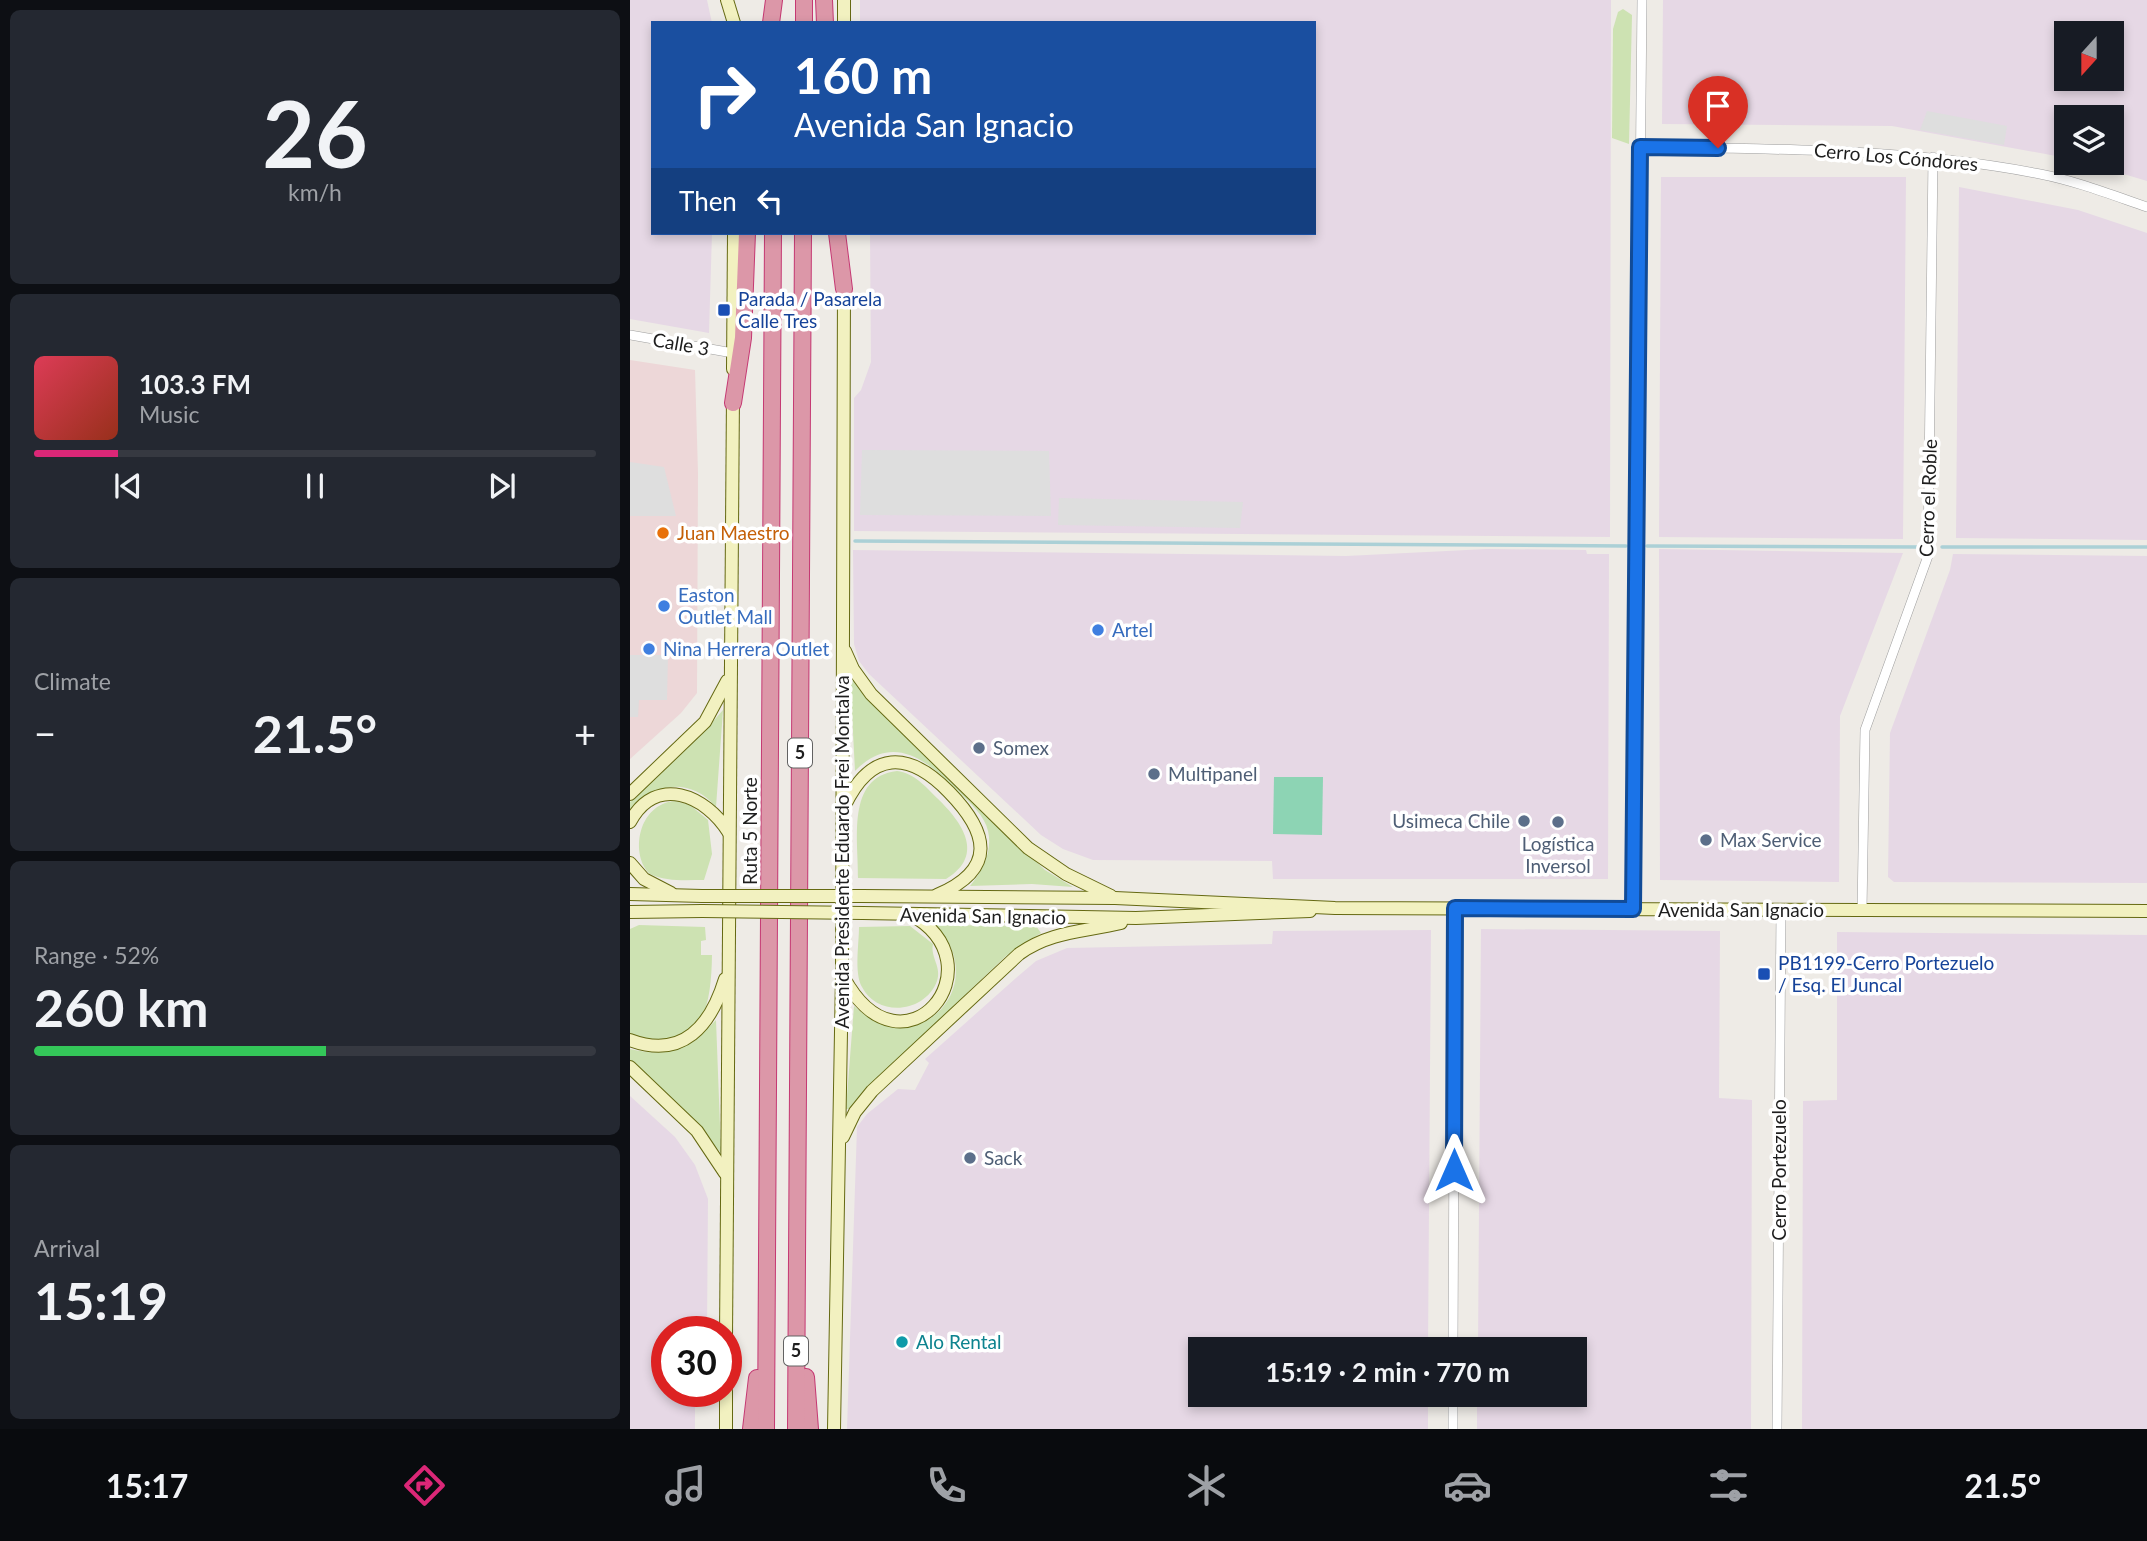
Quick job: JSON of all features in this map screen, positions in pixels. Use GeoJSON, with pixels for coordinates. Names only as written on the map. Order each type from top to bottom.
{"type":"FeatureCollection","features":[{"type":"Feature","properties":{"kind":"highway"},"geometry":{"type":"LineString","coordinates":[[773,21],[774,0]]}},
{"type":"Feature","properties":{"kind":"highway"},"geometry":{"type":"LineString","coordinates":[[804,0],[804,21]]}},
{"type":"Feature","properties":{"kind":"highway"},"geometry":{"type":"LineString","coordinates":[[824,0],[825,21]]}},
{"type":"Feature","properties":{"kind":"highway"},"geometry":{"type":"LineString","coordinates":[[733,403],[743,338],[747,235]]}},
{"type":"Feature","properties":{"kind":"highway","name":"Ruta 5 Norte"},"geometry":{"type":"LineString","coordinates":[[765,1429],[773,235]]}},
{"type":"Feature","properties":{"kind":"highway","name":"5"},"geometry":{"type":"LineString","coordinates":[[796,1429],[803,235]]}},
{"type":"Feature","properties":{"kind":"highway"},"geometry":{"type":"LineString","coordinates":[[837,235],[844,289]]}},
{"type":"Feature","properties":{"kind":"highway"},"geometry":{"type":"LineString","coordinates":[[797,1274],[810,1429]]}},
{"type":"Feature","properties":{"kind":"highway"},"geometry":{"type":"LineString","coordinates":[[751,1429],[766,1299]]}},
{"type":"Feature","properties":{"kind":"main road"},"geometry":{"type":"LineString","coordinates":[[727,0],[733,21]]}},
{"type":"Feature","properties":{"kind":"main road"},"geometry":{"type":"LineString","coordinates":[[844,0],[844,21]]}},
{"type":"Feature","properties":{"kind":"main road"},"geometry":{"type":"LineString","coordinates":[[726,1316],[734,235]]}},
{"type":"Feature","properties":{"kind":"main road","name":"Avenida Presidente Eduardo Frei Montalva"},"geometry":{"type":"LineString","coordinates":[[834,1429],[842,975],[844,235]]}},
{"type":"Feature","properties":{"kind":"main road"},"geometry":{"type":"LineString","coordinates":[[842,639],[853,669],[865,686],[1028,848],[1066,874],[1115,898]]}},
{"type":"Feature","properties":{"kind":"main road"},"geometry":{"type":"LineString","coordinates":[[630,794],[705,722],[720,698],[730,671]]}},
{"type":"Feature","properties":{"kind":"main road"},"geometry":{"type":"LineString","coordinates":[[843,809],[862,778],[875,767],[889,762],[916,766],[951,794],[976,823],[980,852],[969,875],[947,891],[930,898]]}},
{"type":"Feature","properties":{"kind":"main road"},"geometry":{"type":"LineString","coordinates":[[630,822],[648,802],[678,794],[694,799],[710,809],[729,833]]}},
{"type":"Feature","properties":{"kind":"main road"},"geometry":{"type":"LineString","coordinates":[[630,863],[644,879],[678,895]]}},
{"type":"Feature","properties":{"kind":"main road","name":"Avenida San Ignacio"},"geometry":{"type":"LineString","coordinates":[[630,894],[1115,898],[1335,908],[2147,911]]}},
{"type":"Feature","properties":{"kind":"main road","name":"Avenida San Ignacio"},"geometry":{"type":"LineString","coordinates":[[630,912],[1136,918],[1275,914],[1335,908]]}},
{"type":"Feature","properties":{"kind":"main road"},"geometry":{"type":"LineString","coordinates":[[630,921],[646,912]]}},
{"type":"Feature","properties":{"kind":"main road"},"geometry":{"type":"LineString","coordinates":[[842,975],[860,1004],[880,1018],[911,1021],[934,1008],[946,987],[948,960],[938,939],[909,914]]}},
{"type":"Feature","properties":{"kind":"main road"},"geometry":{"type":"LineString","coordinates":[[840,1143],[850,1120],[872,1091],[1019,954],[1036,942],[1057,934],[1136,918]]}},
{"type":"Feature","properties":{"kind":"main road"},"geometry":{"type":"LineString","coordinates":[[630,1040],[662,1046],[695,1034],[712,1010],[728,965]]}},
{"type":"Feature","properties":{"kind":"main road"},"geometry":{"type":"LineString","coordinates":[[630,1067],[703,1137],[727,1178]]}},
{"type":"Feature","properties":{"kind":"main road"},"geometry":{"type":"LineString","coordinates":[[726,1407],[726,1429]]}},
{"type":"Feature","properties":{"kind":"street"},"geometry":{"type":"LineString","coordinates":[[1633,909],[1642,0]]}},
{"type":"Feature","properties":{"kind":"street","name":"Cerro Los Cóndores"},"geometry":{"type":"LineString","coordinates":[[1640,147],[1847,150],[1933,157],[2040,174],[2147,207]]}},
{"type":"Feature","properties":{"kind":"street","name":"Cerro el Roble"},"geometry":{"type":"LineString","coordinates":[[1862,911],[1865,730],[1928,556],[1933,157]]}},
{"type":"Feature","properties":{"kind":"street","name":"Calle 3"},"geometry":{"type":"LineString","coordinates":[[630,335],[733,353]]}},
{"type":"Feature","properties":{"kind":"street"},"geometry":{"type":"LineString","coordinates":[[1453,1337],[1455,908]]}},
{"type":"Feature","properties":{"kind":"street","name":"Cerro Portezuelo"},"geometry":{"type":"LineString","coordinates":[[1777,1429],[1781,910]]}},
{"type":"Feature","properties":{"kind":"street"},"geometry":{"type":"LineString","coordinates":[[1453,1407],[1453,1429]]}},
{"type":"Feature","properties":{"kind":"shaded area"},"geometry":{"type":"Polygon","coordinates":[[[630,0],[707,0],[712,21],[651,21],[651,235],[712,235],[709,333],[630,319],[630,0]]]}},
{"type":"Feature","properties":{"kind":"shaded area"},"geometry":{"type":"Polygon","coordinates":[[[860,0],[1611,0],[1610,537],[854,531],[854,398],[861,390],[871,362],[870,235],[1316,235],[1316,21],[860,21],[860,0]]]}},
{"type":"Feature","properties":{"kind":"shaded area"},"geometry":{"type":"Polygon","coordinates":[[[1663,0],[2147,0],[2147,181],[2124,174],[2124,105],[2054,105],[2054,156],[1892,126],[1662,124],[1663,0]]]}},
{"type":"Feature","properties":{"kind":"shaded area"},"geometry":{"type":"Polygon","coordinates":[[[1927,111],[2007,126],[2004,145],[1920,130],[1927,111]]]}},
{"type":"Feature","properties":{"kind":"shaded area"},"geometry":{"type":"Polygon","coordinates":[[[1661,177],[1906,177],[1903,539],[1659,537],[1661,177]]]}},
{"type":"Feature","properties":{"kind":"shaded area"},"geometry":{"type":"Polygon","coordinates":[[[1959,187],[2078,210],[2147,233],[2147,540],[1956,538],[1959,187]]]}},
{"type":"Feature","properties":{"kind":"shaded area","name":"Easton Outlet Mall"},"geometry":{"type":"Polygon","coordinates":[[[630,360],[695,370],[698,473],[697,693],[681,713],[630,759],[630,360]]]}},
{"type":"Feature","properties":{"kind":"shaded area"},"geometry":{"type":"Polygon","coordinates":[[[862,450],[1049,451],[1051,516],[860,515],[862,450]]]}},
{"type":"Feature","properties":{"kind":"shaded area"},"geometry":{"type":"Polygon","coordinates":[[[630,462],[664,467],[676,516],[630,516],[630,462]]]}},
{"type":"Feature","properties":{"kind":"shaded area"},"geometry":{"type":"Polygon","coordinates":[[[1059,498],[1243,502],[1240,528],[1058,525],[1059,498]]]}},
{"type":"Feature","properties":{"kind":"shaded area"},"geometry":{"type":"Polygon","coordinates":[[[1487,549],[1586,550],[1587,554],[1609,554],[1608,879],[1273,879],[1272,861],[1093,860],[1063,849],[1041,835],[869,674],[859,661],[854,644],[853,550],[1346,556],[1487,549]]]}},
{"type":"Feature","properties":{"kind":"shaded area"},"geometry":{"type":"Polygon","coordinates":[[[1659,549],[1903,553],[1840,716],[1839,882],[1660,880],[1659,549]]]}},
{"type":"Feature","properties":{"kind":"shaded area"},"geometry":{"type":"Polygon","coordinates":[[[1953,554],[2147,556],[2147,883],[1894,882],[1888,877],[1890,733],[1950,570],[1953,554]]]}},
{"type":"Feature","properties":{"kind":"shaded area"},"geometry":{"type":"Polygon","coordinates":[[[630,655],[668,655],[667,700],[639,700],[638,717],[630,717],[630,655]]]}},
{"type":"Feature","properties":{"kind":"shaded area"},"geometry":{"type":"Polygon","coordinates":[[[1481,929],[1720,931],[1719,1098],[1752,1100],[1751,1429],[1477,1429],[1477,1407],[1587,1407],[1587,1337],[1478,1337],[1481,929]]]}},
{"type":"Feature","properties":{"kind":"shaded area"},"geometry":{"type":"Polygon","coordinates":[[[1431,930],[1428,1337],[1188,1337],[1188,1407],[1428,1407],[1428,1429],[847,1429],[857,1127],[867,1114],[898,1089],[915,1090],[929,1063],[925,1059],[1036,961],[1067,948],[1272,944],[1273,931],[1431,930]]]}},
{"type":"Feature","properties":{"kind":"shaded area"},"geometry":{"type":"Polygon","coordinates":[[[1837,932],[2147,935],[2147,1429],[1802,1429],[1803,1101],[1837,1100],[1837,932]]]}},
{"type":"Feature","properties":{"kind":"shaded area"},"geometry":{"type":"Polygon","coordinates":[[[630,1096],[675,1137],[695,1165],[708,1199],[707,1316],[651,1316],[651,1407],[695,1407],[695,1429],[630,1429],[630,1096]]]}},
{"type":"Feature","properties":{"kind":"green space"},"geometry":{"type":"Polygon","coordinates":[[[1623,9],[1632,15],[1629,144],[1612,138],[1613,29],[1618,12],[1623,9]]]}},
{"type":"Feature","properties":{"kind":"green space"},"geometry":{"type":"Polygon","coordinates":[[[850,674],[905,735],[1045,870],[1073,887],[1032,884],[970,886],[988,854],[989,839],[984,820],[936,771],[911,755],[884,753],[869,759],[855,771],[850,674]]]}},
{"type":"Feature","properties":{"kind":"green space"},"geometry":{"type":"Polygon","coordinates":[[[723,710],[716,807],[695,791],[672,787],[650,794],[630,809],[630,802],[702,734],[723,710]]]}},
{"type":"Feature","properties":{"kind":"green space"},"geometry":{"type":"Polygon","coordinates":[[[897,771],[909,774],[924,785],[955,817],[966,838],[965,860],[958,870],[946,879],[858,878],[857,830],[862,798],[869,785],[880,776],[897,771]]]}},
{"type":"Feature","properties":{"kind":"green space"},"geometry":{"type":"Polygon","coordinates":[[[1274,777],[1323,777],[1322,835],[1273,834],[1274,777]]]}},
{"type":"Feature","properties":{"kind":"green space"},"geometry":{"type":"Polygon","coordinates":[[[675,801],[690,805],[708,820],[712,854],[704,880],[663,878],[650,874],[644,866],[639,844],[645,821],[652,811],[662,804],[675,801]]]}},
{"type":"Feature","properties":{"kind":"green space"},"geometry":{"type":"Polygon","coordinates":[[[639,925],[705,927],[706,940],[701,941],[701,955],[712,955],[709,995],[697,1025],[687,1034],[673,1039],[654,1040],[630,1035],[630,929],[639,925]]]}},
{"type":"Feature","properties":{"kind":"green space"},"geometry":{"type":"Polygon","coordinates":[[[935,925],[1036,926],[1041,933],[1006,956],[872,1083],[851,1109],[846,1109],[854,1006],[879,1022],[902,1027],[923,1022],[941,1010],[952,992],[956,971],[951,948],[935,925]]]}},
{"type":"Feature","properties":{"kind":"green space"},"geometry":{"type":"Polygon","coordinates":[[[910,926],[933,944],[937,981],[931,992],[912,1005],[901,1008],[879,1004],[869,997],[860,981],[859,927],[910,926]]]}},
{"type":"Feature","properties":{"kind":"green space"},"geometry":{"type":"Polygon","coordinates":[[[716,1020],[721,1153],[698,1125],[630,1060],[630,1049],[656,1052],[678,1049],[696,1038],[716,1020]]]}},
{"type":"Feature","properties":{"kind":"waterway"},"geometry":{"type":"LineString","coordinates":[[855,541],[1626,546]]}},
{"type":"Feature","properties":{"kind":"waterway"},"geometry":{"type":"LineString","coordinates":[[1647,546],[1921,547]]}},
{"type":"Feature","properties":{"kind":"waterway"},"geometry":{"type":"LineString","coordinates":[[1942,547],[2147,547]]}},
{"type":"Feature","properties":{"kind":"place","name":"Parada / Pasarela Calle Tres"},"geometry":{"type":"Point","coordinates":[724,310]}},
{"type":"Feature","properties":{"kind":"place","name":"Juan Maestro"},"geometry":{"type":"Point","coordinates":[663,533]}},
{"type":"Feature","properties":{"kind":"place","name":"Easton Outlet Mall"},"geometry":{"type":"Point","coordinates":[664,606]}},
{"type":"Feature","properties":{"kind":"place","name":"Artel"},"geometry":{"type":"Point","coordinates":[1098,630]}},
{"type":"Feature","properties":{"kind":"place","name":"Nina Herrera Outlet"},"geometry":{"type":"Point","coordinates":[649,649]}},
{"type":"Feature","properties":{"kind":"place","name":"Somex"},"geometry":{"type":"Point","coordinates":[979,748]}},
{"type":"Feature","properties":{"kind":"place","name":"Multipanel"},"geometry":{"type":"Point","coordinates":[1154,774]}},
{"type":"Feature","properties":{"kind":"place","name":"Usimeca Chile"},"geometry":{"type":"Point","coordinates":[1524,821]}},
{"type":"Feature","properties":{"kind":"place","name":"Logística Inversol"},"geometry":{"type":"Point","coordinates":[1558,822]}},
{"type":"Feature","properties":{"kind":"place","name":"Max Service"},"geometry":{"type":"Point","coordinates":[1706,840]}},
{"type":"Feature","properties":{"kind":"place","name":"PB1199-Cerro Portezuelo / Esq. El Juncal"},"geometry":{"type":"Point","coordinates":[1764,974]}},
{"type":"Feature","properties":{"kind":"place","name":"Sack"},"geometry":{"type":"Point","coordinates":[970,1158]}},
{"type":"Feature","properties":{"kind":"place","name":"Alo Rental"},"geometry":{"type":"Point","coordinates":[902,1342]}},
{"type":"Feature","properties":{"kind":"route"},"geometry":{"type":"LineString","coordinates":[[1454,1170],[1455,908],[1633,909],[1640,147],[1718,148]]}}]}
